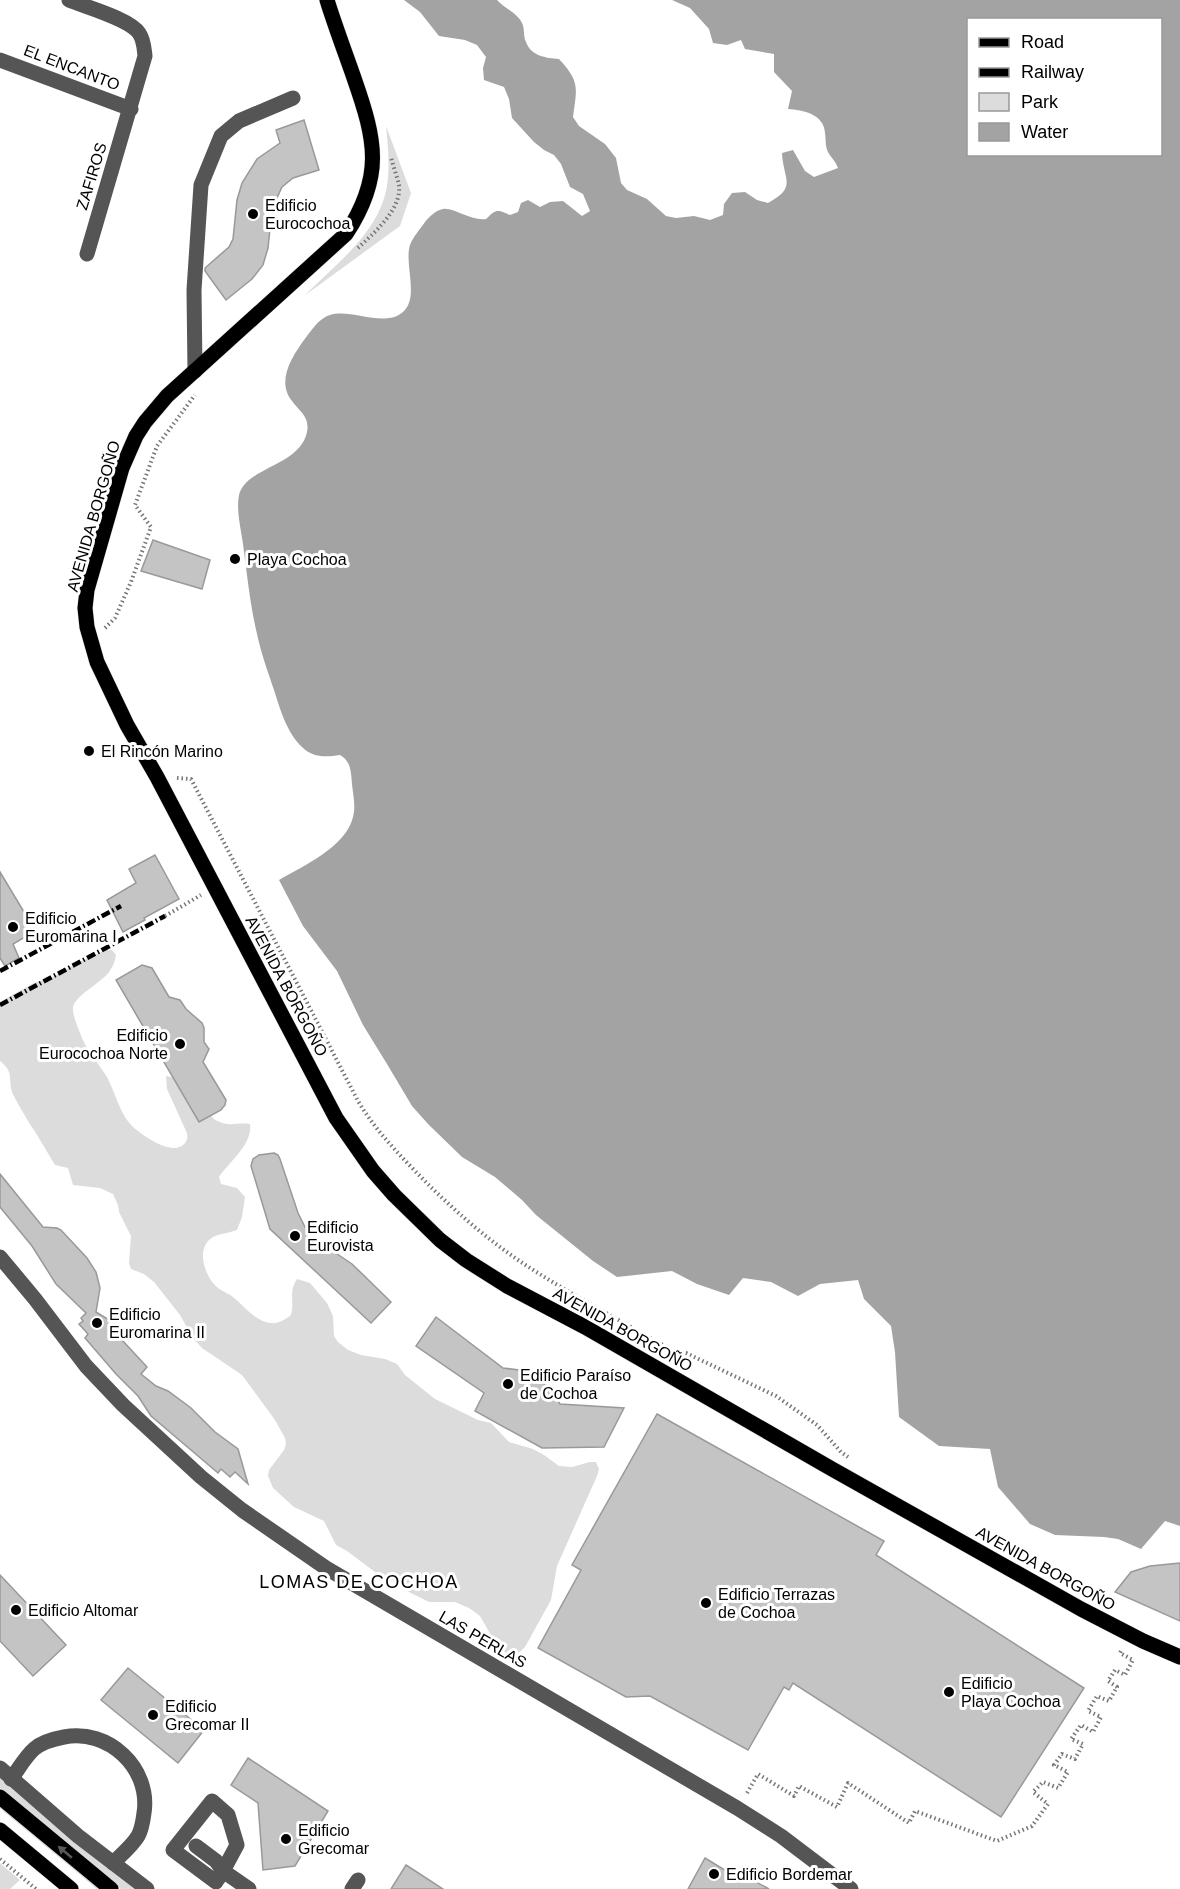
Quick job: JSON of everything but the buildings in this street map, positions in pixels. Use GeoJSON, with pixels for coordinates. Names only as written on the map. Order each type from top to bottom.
{"type":"FeatureCollection","features":[{"type":"Feature","properties":{"kind":"main road","name":"AVENIDA BORGOÑO"},"geometry":{"type":"LineString","coordinates":[[327,0],[372,135],[374,152],[366,197],[358,215],[345,234],[167,396],[136,436],[122,468],[87,590],[86,608],[91,645],[127,725],[157,777],[336,1118],[353,1145],[380,1179],[440,1240],[507,1286],[585,1327],[1081,1610],[1180,1657]]}},
{"type":"Feature","properties":{"kind":"main road"},"geometry":{"type":"LineString","coordinates":[[0,1797],[111,1889]]}},
{"type":"Feature","properties":{"kind":"main road"},"geometry":{"type":"LineString","coordinates":[[0,1830],[71,1889]]}},
{"type":"Feature","properties":{"kind":"street","name":"ZAFIROS"},"geometry":{"type":"LineString","coordinates":[[69,0],[130,24],[139,32],[144,43],[145,56],[87,254]]}},
{"type":"Feature","properties":{"kind":"street","name":"EL ENCANTO"},"geometry":{"type":"LineString","coordinates":[[0,60],[131,109]]}},
{"type":"Feature","properties":{"kind":"street"},"geometry":{"type":"LineString","coordinates":[[195,371],[194,290],[201,185],[221,136],[239,122],[293,98]]}},
{"type":"Feature","properties":{"kind":"street","name":"LAS PERLAS"},"geometry":{"type":"LineString","coordinates":[[0,1257],[86,1366],[123,1405],[185,1463],[242,1510],[326,1568],[737,1808],[781,1836],[851,1889]]}},
{"type":"Feature","properties":{"kind":"street"},"geometry":{"type":"LineString","coordinates":[[113,1863],[138,1836],[145,1809],[144,1795],[138,1775],[127,1758],[116,1749],[92,1737],[68,1736],[56,1738],[33,1750],[6,1774],[113,1863],[147,1889]]}},
{"type":"Feature","properties":{"kind":"street"},"geometry":{"type":"LineString","coordinates":[[217,1880],[237,1845],[228,1815],[212,1801],[173,1850],[217,1880],[249,1889]]}},
{"type":"Feature","properties":{"kind":"street"},"geometry":{"type":"LineString","coordinates":[[196,1846],[216,1861],[217,1880]]}},
{"type":"Feature","properties":{"kind":"path"},"geometry":{"type":"LineString","coordinates":[[356,250],[377,231],[392,212],[399,188],[388,149]]}},
{"type":"Feature","properties":{"kind":"path"},"geometry":{"type":"LineString","coordinates":[[100,632],[115,618],[131,582],[150,527],[135,505],[157,446],[196,393]]}},
{"type":"Feature","properties":{"kind":"path"},"geometry":{"type":"LineString","coordinates":[[157,777],[191,779],[358,1101],[382,1137],[437,1193],[495,1243],[559,1287],[675,1352],[686,1353],[776,1396],[817,1425],[841,1452],[850,1458]]}},
{"type":"Feature","properties":{"kind":"path"},"geometry":{"type":"LineString","coordinates":[[165,916],[215,887]]}},
{"type":"Feature","properties":{"kind":"path"},"geometry":{"type":"LineString","coordinates":[[747,1793],[758,1774],[794,1796],[799,1786],[837,1807],[848,1783],[909,1823],[915,1811],[997,1841],[1032,1826],[1048,1804],[1034,1792],[1043,1782],[1058,1788],[1068,1772],[1054,1765],[1062,1754],[1075,1759],[1083,1744],[1071,1739],[1081,1725],[1094,1732],[1101,1717],[1088,1711],[1097,1696],[1109,1701],[1117,1687],[1108,1681],[1115,1670],[1125,1675],[1133,1660],[1120,1653],[1126,1643],[1139,1649],[1143,1641]]}},
{"type":"Feature","properties":{"kind":"path"},"geometry":{"type":"LineString","coordinates":[[0,1859],[36,1889]]}},
{"type":"Feature","properties":{"kind":"green space"},"geometry":{"type":"Polygon","coordinates":[[[386,126],[411,193],[400,226],[304,296],[354,247],[375,219],[382,203],[388,178],[386,126]]]}},
{"type":"Feature","properties":{"kind":"green space"},"geometry":{"type":"Polygon","coordinates":[[[106,950],[112,950],[116,955],[112,968],[79,998],[73,1010],[84,1043],[107,1077],[121,1109],[132,1126],[143,1135],[166,1147],[180,1147],[185,1143],[187,1133],[167,1089],[166,1076],[176,1080],[219,1122],[250,1124],[248,1139],[244,1146],[219,1177],[221,1184],[237,1188],[245,1197],[237,1230],[214,1236],[205,1246],[204,1265],[213,1283],[255,1316],[265,1322],[273,1323],[291,1315],[292,1293],[297,1279],[310,1283],[327,1303],[333,1316],[334,1336],[348,1350],[397,1364],[405,1375],[435,1399],[478,1420],[491,1423],[509,1442],[533,1449],[559,1466],[572,1467],[596,1462],[599,1469],[597,1476],[557,1566],[551,1600],[520,1652],[506,1653],[496,1644],[480,1616],[469,1608],[455,1602],[429,1602],[409,1592],[399,1583],[379,1575],[336,1545],[324,1521],[294,1507],[273,1488],[268,1476],[269,1470],[286,1444],[275,1420],[242,1375],[202,1348],[193,1338],[180,1315],[154,1282],[144,1274],[131,1269],[129,1263],[131,1236],[113,1194],[100,1188],[73,1185],[68,1168],[55,1165],[22,1111],[12,1092],[9,1072],[0,1061],[0,1002],[34,983],[53,977],[106,950]]]}},
{"type":"Feature","properties":{"kind":"green space"},"geometry":{"type":"Polygon","coordinates":[[[0,1777],[82,1848],[134,1889],[121,1889],[36,1820],[0,1788],[0,1777]]]}},
{"type":"Feature","properties":{"kind":"green space"},"geometry":{"type":"Polygon","coordinates":[[[0,1804],[103,1889],[97,1889],[0,1808],[0,1804]]]}},
{"type":"Feature","properties":{"kind":"green space"},"geometry":{"type":"Polygon","coordinates":[[[0,1863],[20,1880],[10,1889],[0,1889],[0,1863]]]}},
{"type":"Feature","properties":{"kind":"water"},"geometry":{"type":"Polygon","coordinates":[[[404,0],[497,0],[520,19],[525,40],[531,50],[544,57],[559,59],[571,74],[576,92],[573,117],[579,126],[605,144],[616,158],[621,183],[627,190],[647,199],[666,216],[676,218],[694,216],[710,220],[723,215],[724,204],[732,193],[745,192],[757,200],[768,203],[783,192],[787,182],[782,153],[793,150],[805,171],[814,177],[838,168],[827,150],[821,121],[812,114],[788,109],[792,91],[774,72],[774,54],[745,49],[741,40],[727,45],[713,43],[709,29],[690,8],[672,0],[1180,0],[1180,1526],[1165,1521],[1141,1549],[1118,1539],[1055,1535],[1030,1524],[998,1487],[990,1449],[939,1446],[899,1417],[891,1326],[864,1299],[858,1280],[820,1284],[798,1296],[771,1282],[743,1278],[729,1295],[697,1284],[672,1271],[617,1277],[593,1261],[536,1215],[495,1177],[462,1157],[412,1106],[363,1025],[337,971],[303,926],[279,880],[311,862],[342,838],[349,828],[354,809],[351,771],[346,760],[340,755],[324,756],[310,753],[302,747],[288,728],[260,648],[238,513],[239,495],[244,486],[252,478],[294,452],[302,443],[307,432],[306,418],[292,401],[285,385],[291,361],[312,329],[330,315],[348,314],[388,318],[404,311],[408,305],[411,289],[410,245],[425,222],[438,211],[447,209],[474,218],[486,219],[497,211],[510,215],[518,212],[521,203],[528,200],[540,207],[550,202],[563,201],[582,216],[590,211],[583,194],[570,187],[561,164],[554,155],[534,142],[512,118],[509,99],[504,87],[484,80],[483,68],[486,57],[477,45],[465,40],[439,36],[420,12],[404,0]]]}},
{"type":"Feature","properties":{"kind":"railway"},"geometry":{"type":"LineString","coordinates":[[0,971],[121,906]]}},
{"type":"Feature","properties":{"kind":"railway"},"geometry":{"type":"LineString","coordinates":[[0,1005],[165,916]]}},
{"type":"Feature","properties":{"kind":"place","name":"Edificio Eurocochoa"},"geometry":{"type":"Point","coordinates":[253,214]}},
{"type":"Feature","properties":{"kind":"place","name":"Playa Cochoa"},"geometry":{"type":"Point","coordinates":[235,559]}},
{"type":"Feature","properties":{"kind":"place","name":"El Rincón Marino"},"geometry":{"type":"Point","coordinates":[89,751]}},
{"type":"Feature","properties":{"kind":"place","name":"Edificio Euromarina I"},"geometry":{"type":"Point","coordinates":[13,927]}},
{"type":"Feature","properties":{"kind":"place","name":"Edificio Eurocochoa Norte"},"geometry":{"type":"Point","coordinates":[180,1044]}},
{"type":"Feature","properties":{"kind":"place","name":"Edificio Eurovista"},"geometry":{"type":"Point","coordinates":[295,1236]}},
{"type":"Feature","properties":{"kind":"place","name":"Edificio Euromarina II"},"geometry":{"type":"Point","coordinates":[97,1323]}},
{"type":"Feature","properties":{"kind":"place","name":"Edificio Paraíso de Cochoa"},"geometry":{"type":"Point","coordinates":[508,1384]}},
{"type":"Feature","properties":{"kind":"place","name":"Edificio Terrazas de Cochoa"},"geometry":{"type":"Point","coordinates":[706,1603]}},
{"type":"Feature","properties":{"kind":"place","name":"Edificio Altomar"},"geometry":{"type":"Point","coordinates":[16,1610]}},
{"type":"Feature","properties":{"kind":"place","name":"Edificio Playa Cochoa"},"geometry":{"type":"Point","coordinates":[949,1692]}},
{"type":"Feature","properties":{"kind":"place","name":"Edificio Grecomar II"},"geometry":{"type":"Point","coordinates":[153,1715]}},
{"type":"Feature","properties":{"kind":"place","name":"Edificio Grecomar"},"geometry":{"type":"Point","coordinates":[286,1839]}},
{"type":"Feature","properties":{"kind":"place","name":"Edificio Bordemar"},"geometry":{"type":"Point","coordinates":[714,1874]}},
{"type":"Feature","properties":{"kind":"district","name":"LOMAS DE COCHOA"},"geometry":{"type":"Point","coordinates":[359,1582]}}]}
